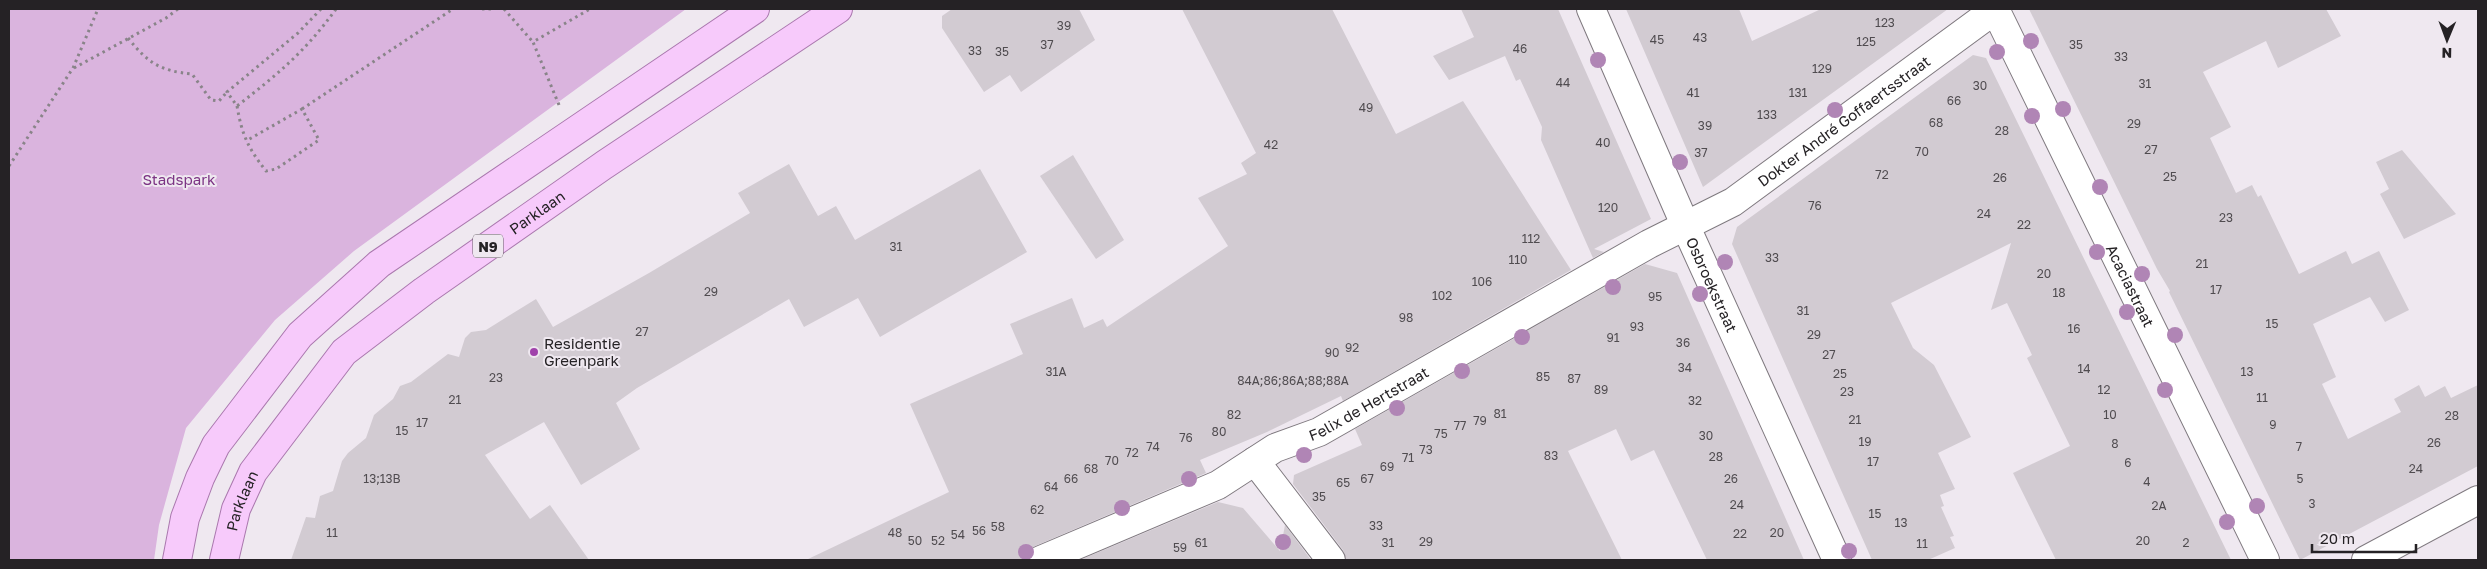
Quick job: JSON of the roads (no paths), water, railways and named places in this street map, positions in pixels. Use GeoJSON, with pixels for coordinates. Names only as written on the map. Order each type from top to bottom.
{"type":"FeatureCollection","features":[{"type":"Feature","properties":{"kind":"main road"},"geometry":{"type":"LineString","coordinates":[[177,560],[186,518],[200,478],[216,445],[300,335],[379,264],[755,9]]}},
{"type":"Feature","properties":{"kind":"main road","name":"Parklaan"},"geometry":{"type":"LineString","coordinates":[[224,560],[236,509],[253,472],[344,352],[424,290],[604,164],[838,9]]}},
{"type":"Feature","properties":{"kind":"street","name":"Osbroekstraat"},"geometry":{"type":"LineString","coordinates":[[1591,9],[1686,227],[1837,560]]}},
{"type":"Feature","properties":{"kind":"street","name":"Dokter André Goffaertsstraat"},"geometry":{"type":"LineString","coordinates":[[1686,227],[1733,202],[1996,9]]}},
{"type":"Feature","properties":{"kind":"street","name":"Acaciastraat"},"geometry":{"type":"LineString","coordinates":[[1996,9],[2265,560]]}},
{"type":"Feature","properties":{"kind":"street","name":"Felix de Hertstraat"},"geometry":{"type":"LineString","coordinates":[[1041,560],[1218,485],[1276,448],[1319,432],[1649,244],[1686,227]]}},
{"type":"Feature","properties":{"kind":"street"},"geometry":{"type":"LineString","coordinates":[[1255,461],[1331,560]]}},
{"type":"Feature","properties":{"kind":"street"},"geometry":{"type":"LineString","coordinates":[[2366,560],[2478,500]]}},
{"type":"Feature","properties":{"kind":"place","name":"Residentie Greenpark"},"geometry":{"type":"Point","coordinates":[534,352]}},
{"type":"Feature","properties":{"kind":"park label","name":"Stadspark"},"geometry":{"type":"Point","coordinates":[179,179]}}]}
